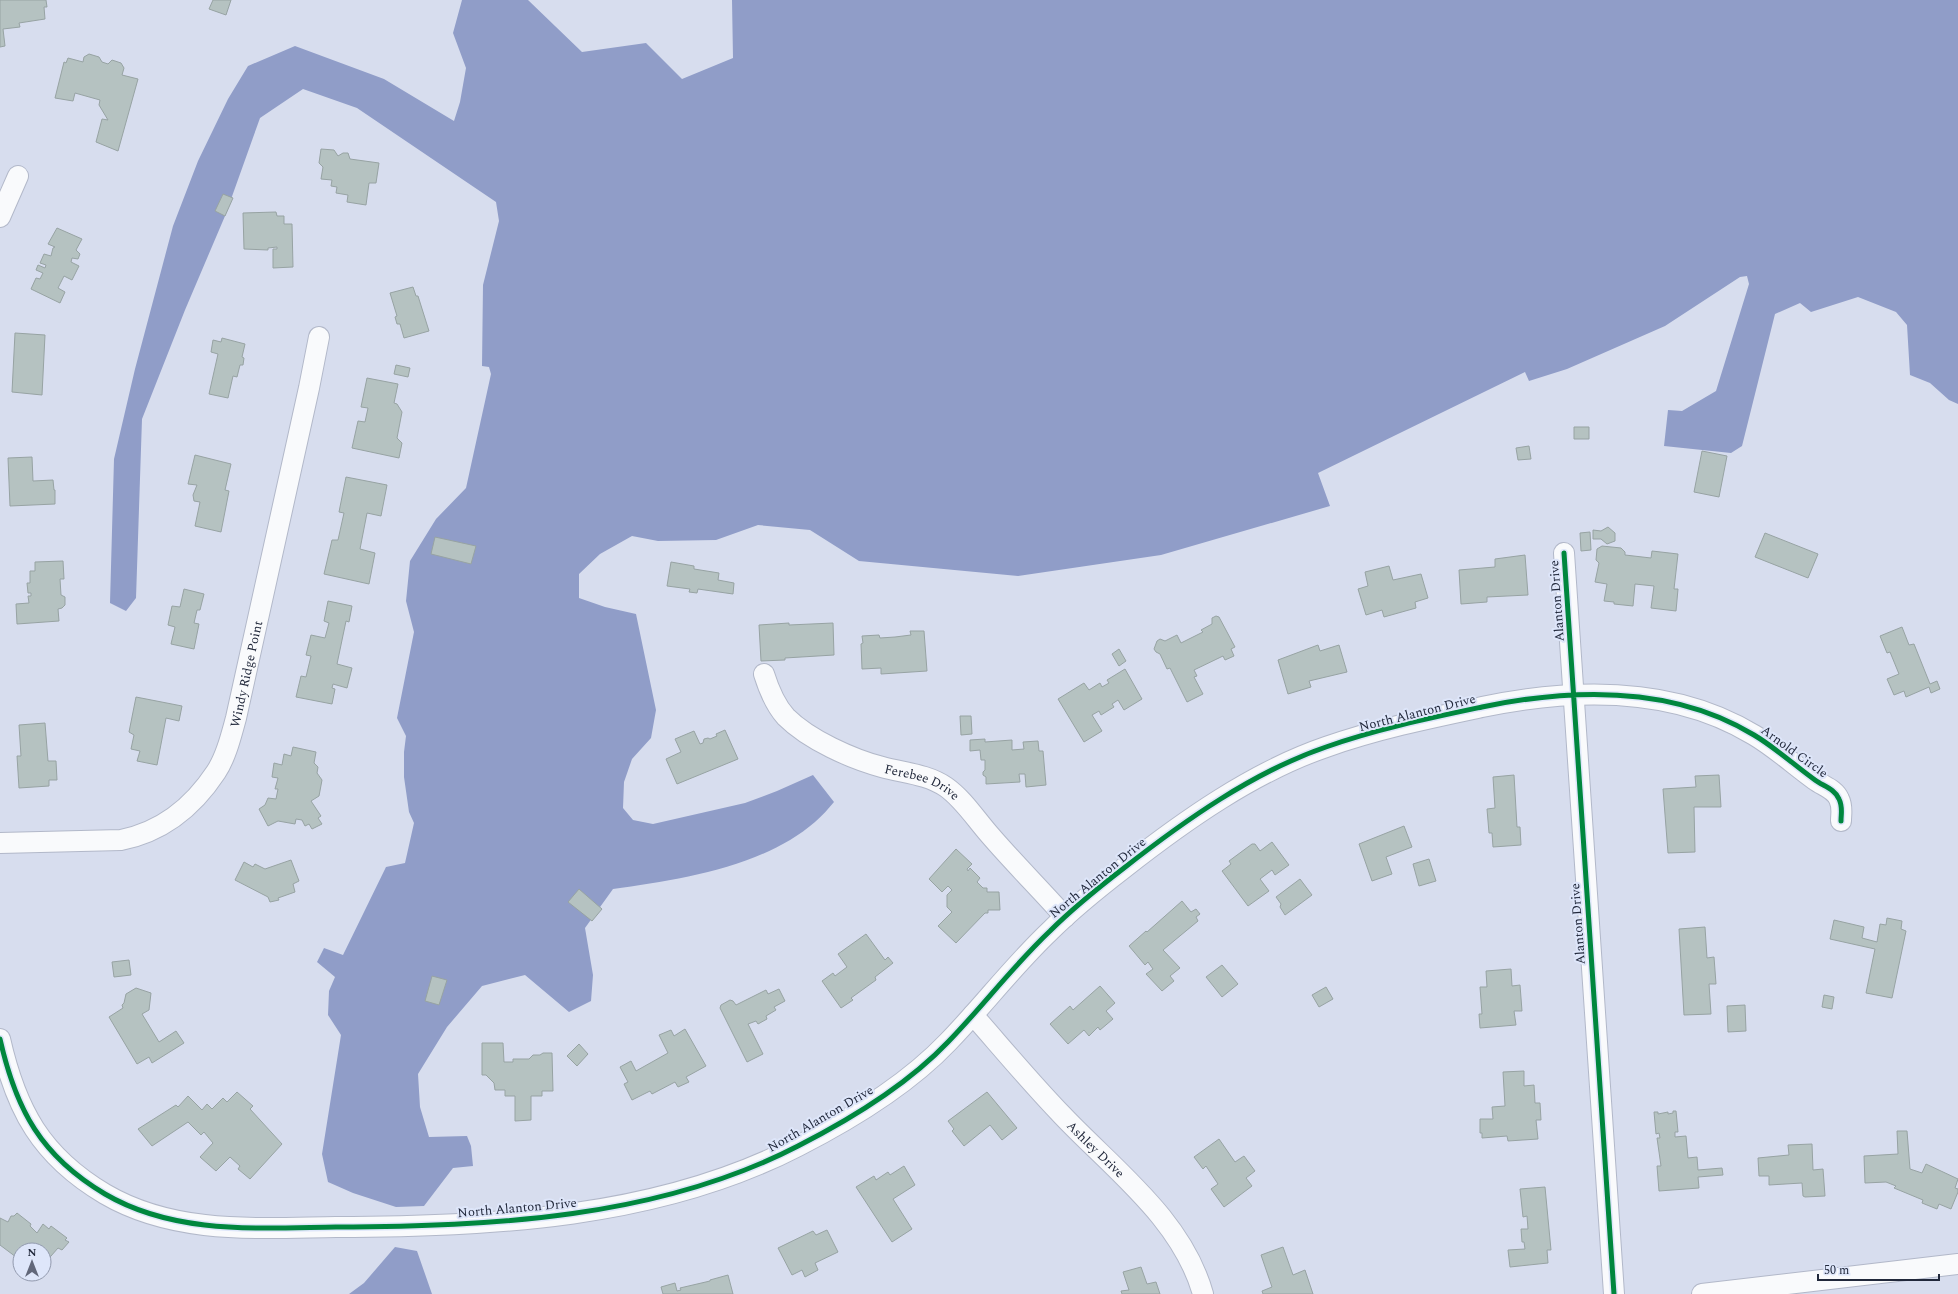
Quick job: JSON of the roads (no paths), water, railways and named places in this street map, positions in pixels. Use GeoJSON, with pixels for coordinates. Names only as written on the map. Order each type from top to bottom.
{"type":"FeatureCollection","features":[{"type":"Feature","properties":{"kind":"street"},"geometry":{"type":"LineString","coordinates":[[0,217],[18,176]]}},
{"type":"Feature","properties":{"kind":"street","name":"Windy Ridge Point"},"geometry":{"type":"LineString","coordinates":[[0,843],[114,840],[138,837],[153,831],[170,821],[191,802],[216,771],[229,742],[236,718],[310,388],[319,337]]}},
{"type":"Feature","properties":{"kind":"street","name":"Alanton Drive"},"geometry":{"type":"LineString","coordinates":[[1564,553],[1614,1294]]}},
{"type":"Feature","properties":{"kind":"street","name":"Ferebee Drive"},"geometry":{"type":"LineString","coordinates":[[764,674],[775,702],[799,729],[858,759],[882,767],[921,775],[947,788],[958,797],[990,835],[1065,917]]}},
{"type":"Feature","properties":{"kind":"street","name":"Arnold Circle"},"geometry":{"type":"LineString","coordinates":[[1574,695],[1611,694],[1648,697],[1671,701],[1713,715],[1748,731],[1775,748],[1815,780],[1834,792],[1840,800],[1842,809],[1841,821]]}},
{"type":"Feature","properties":{"kind":"street","name":"North Alanton Drive"},"geometry":{"type":"LineString","coordinates":[[0,1039],[6,1064],[18,1100],[30,1124],[59,1160],[80,1177],[107,1195],[137,1209],[174,1221],[209,1226],[247,1228],[371,1227],[470,1223],[542,1217],[606,1208],[661,1197],[708,1184],[762,1164],[842,1122],[880,1097],[923,1065],[946,1044],[1013,968],[1065,917],[1166,836],[1213,804],[1264,775],[1302,756],[1361,736],[1431,718],[1506,702],[1574,695]]}},
{"type":"Feature","properties":{"kind":"street","name":"Ashley Drive"},"geometry":{"type":"LineString","coordinates":[[973,1015],[1061,1114],[1138,1190],[1156,1211],[1181,1244],[1191,1261],[1203,1294]]}},
{"type":"Feature","properties":{"kind":"street"},"geometry":{"type":"LineString","coordinates":[[1702,1294],[1958,1264]]}},
{"type":"Feature","properties":{"kind":"water"},"geometry":{"type":"Polygon","coordinates":[[[462,0],[528,0],[582,52],[646,43],[682,79],[733,58],[732,0],[1958,0],[1958,404],[1949,400],[1930,383],[1910,375],[1907,325],[1896,312],[1858,297],[1811,312],[1800,303],[1775,314],[1742,446],[1731,453],[1664,446],[1668,410],[1682,411],[1716,391],[1749,284],[1747,276],[1740,277],[1665,326],[1567,369],[1529,381],[1525,372],[1318,473],[1330,506],[1161,555],[1018,576],[859,561],[810,530],[758,525],[716,540],[658,541],[632,536],[600,554],[579,574],[579,598],[605,607],[636,614],[656,710],[651,738],[632,759],[624,782],[623,808],[633,820],[653,824],[745,803],[813,775],[834,802],[815,822],[794,837],[771,850],[746,861],[692,876],[613,889],[585,928],[593,975],[591,1001],[569,1012],[525,975],[482,986],[447,1027],[418,1074],[420,1107],[429,1137],[467,1136],[471,1146],[473,1166],[453,1168],[424,1206],[396,1207],[353,1193],[328,1182],[322,1154],[341,1035],[328,1015],[329,991],[335,977],[317,962],[324,948],[343,955],[386,867],[405,863],[414,823],[409,812],[404,777],[404,752],[406,736],[397,718],[414,632],[406,601],[410,561],[436,519],[466,488],[491,374],[489,367],[482,366],[483,285],[499,221],[496,202],[357,108],[303,89],[260,118],[225,216],[185,310],[142,419],[136,598],[126,611],[110,603],[114,459],[135,369],[173,226],[198,161],[228,99],[248,66],[295,46],[384,79],[454,121],[460,102],[466,68],[453,33],[462,0]]]}},
{"type":"Feature","properties":{"kind":"water"},"geometry":{"type":"Polygon","coordinates":[[[395,1247],[417,1251],[432,1294],[349,1294],[364,1283],[395,1247]]]}}]}
